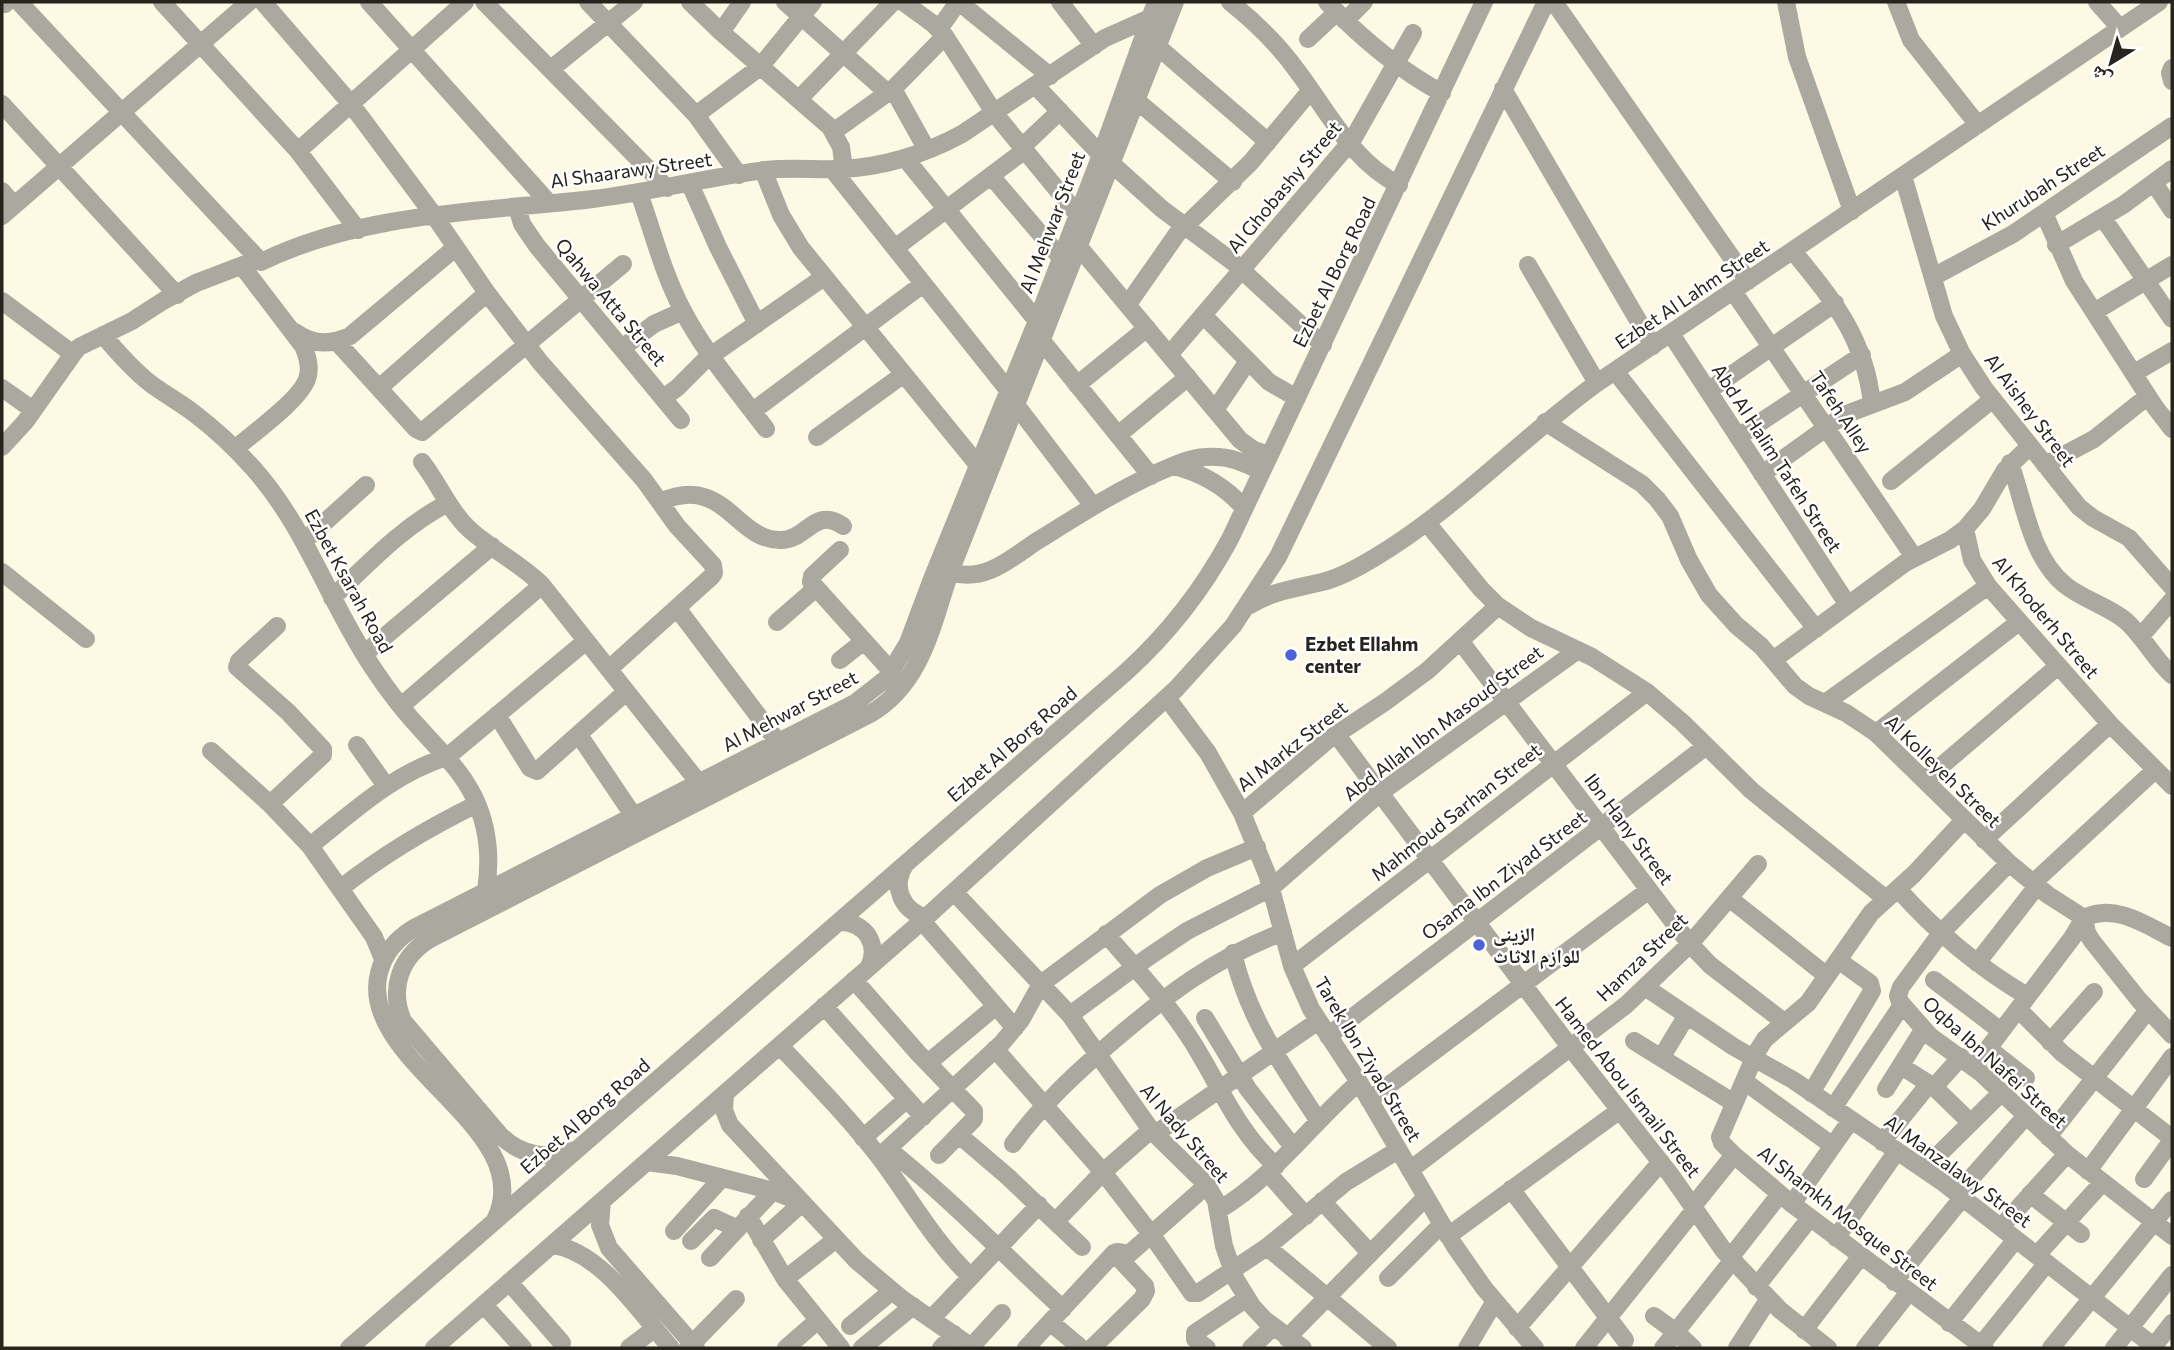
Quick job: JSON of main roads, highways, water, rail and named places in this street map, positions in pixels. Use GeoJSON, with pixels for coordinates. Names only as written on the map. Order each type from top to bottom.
{"type":"FeatureCollection","features":[{"type":"Feature","properties":{"kind":"place","name":"Ezbet Ellahm center"},"geometry":{"type":"Point","coordinates":[1291,655]}},
{"type":"Feature","properties":{"kind":"place","name":"الزينى للوازم الاثاث"},"geometry":{"type":"Point","coordinates":[1479,945]}}]}
